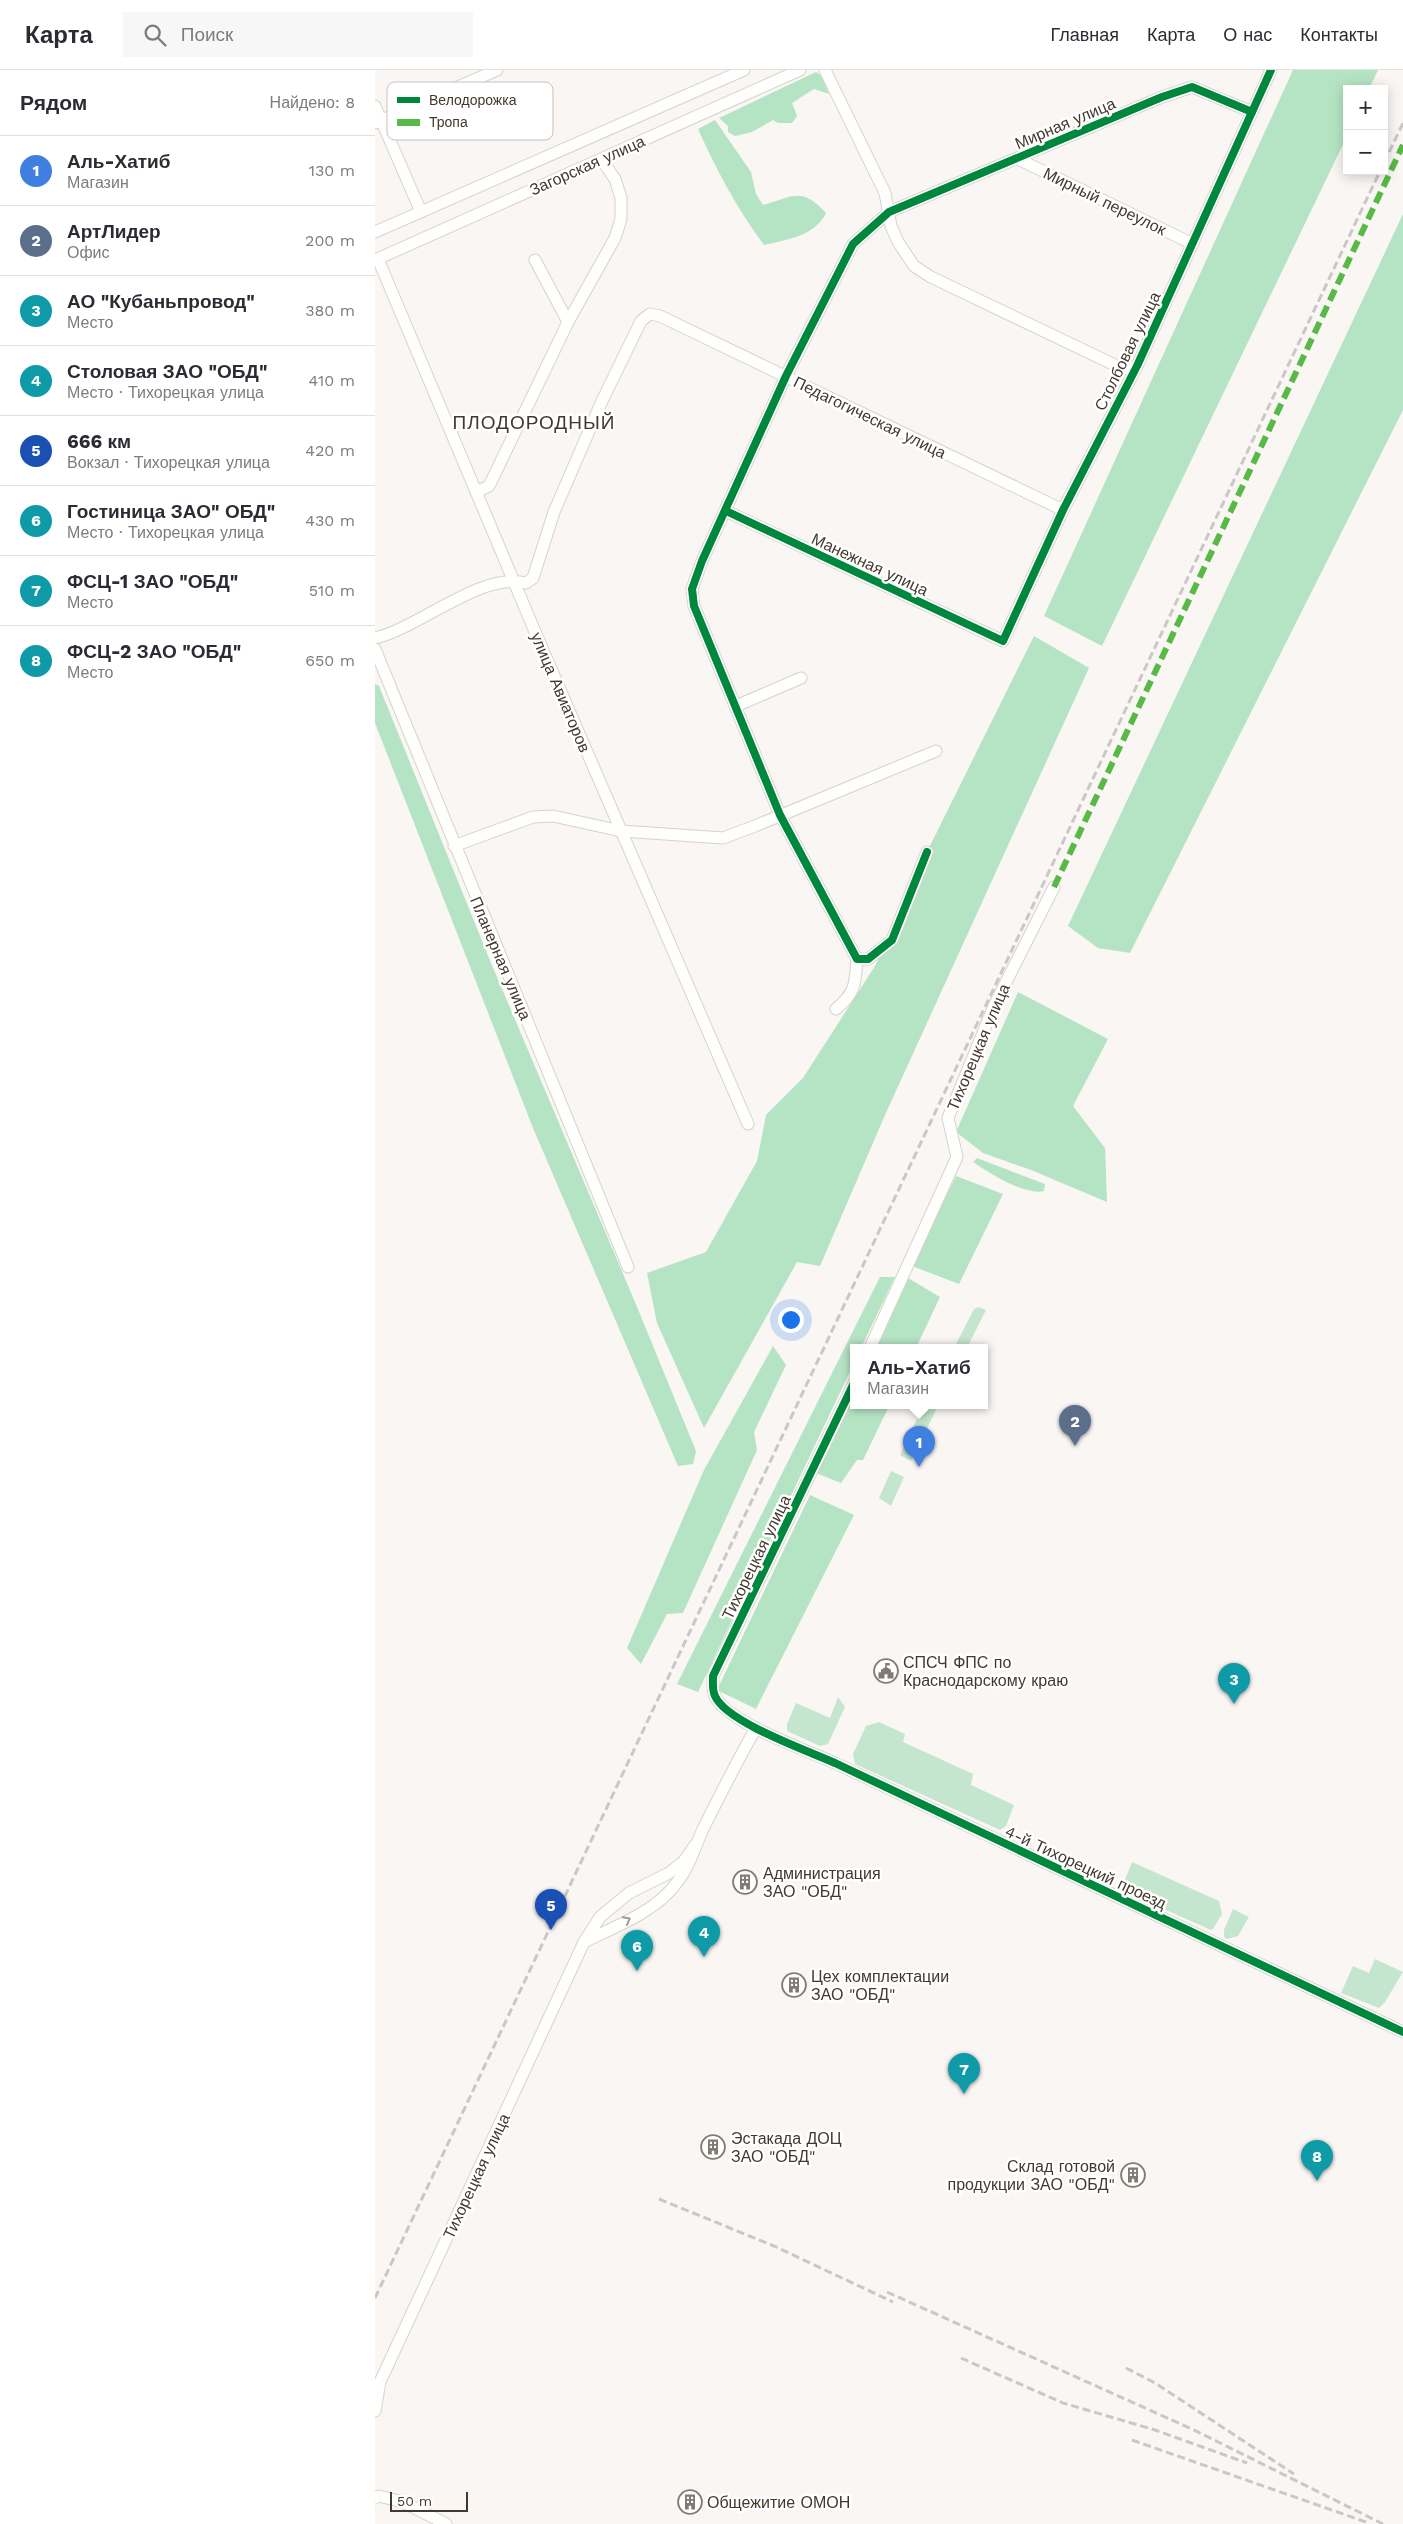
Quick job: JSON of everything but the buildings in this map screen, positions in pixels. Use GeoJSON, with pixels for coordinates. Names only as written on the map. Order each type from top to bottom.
{"type":"FeatureCollection","features":[{"type":"Feature","properties":{"kind":"street"},"geometry":{"type":"LineString","coordinates":[[470,82],[497,70]]}},
{"type":"Feature","properties":{"kind":"street","name":"Загорская улица"},"geometry":{"type":"LineString","coordinates":[[375,232],[744,70]]}},
{"type":"Feature","properties":{"kind":"street","name":"Загорская улица"},"geometry":{"type":"LineString","coordinates":[[377,259],[800,70]]}},
{"type":"Feature","properties":{"kind":"street"},"geometry":{"type":"LineString","coordinates":[[825,70],[885,193],[891,226],[898,242],[914,266],[931,277],[1121,368],[1128,370],[1137,366]]}},
{"type":"Feature","properties":{"kind":"street","name":"Столбовая улица"},"geometry":{"type":"LineString","coordinates":[[1003,641],[1063,510],[1137,366],[1271,70]]}},
{"type":"Feature","properties":{"kind":"street","name":"Мирная улица"},"geometry":{"type":"LineString","coordinates":[[857,959],[779,815],[694,606],[692,589],[702,560],[786,376],[853,244],[889,212],[1162,96],[1192,87],[1252,112]]}},
{"type":"Feature","properties":{"kind":"street"},"geometry":{"type":"LineString","coordinates":[[375,106],[378,122],[421,212]]}},
{"type":"Feature","properties":{"kind":"street","name":"Мирный переулок"},"geometry":{"type":"LineString","coordinates":[[1017,158],[1193,244]]}},
{"type":"Feature","properties":{"kind":"street"},"geometry":{"type":"LineString","coordinates":[[476,492],[489,486],[568,322],[615,238],[621,219],[621,198],[615,179],[601,159]]}},
{"type":"Feature","properties":{"kind":"street","name":"улица Авиаторов"},"geometry":{"type":"LineString","coordinates":[[377,259],[748,1124]]}},
{"type":"Feature","properties":{"kind":"street"},"geometry":{"type":"LineString","coordinates":[[535,260],[568,322]]}},
{"type":"Feature","properties":{"kind":"street","name":"Педагогическая улица"},"geometry":{"type":"LineString","coordinates":[[514,580],[526,583],[533,578],[554,512],[587,435],[641,321],[650,314],[661,316],[1063,510]]}},
{"type":"Feature","properties":{"kind":"street","name":"Манежная улица"},"geometry":{"type":"LineString","coordinates":[[726,511],[1003,641]]}},
{"type":"Feature","properties":{"kind":"street"},"geometry":{"type":"LineString","coordinates":[[375,638],[408,625],[473,592],[514,580]]}},
{"type":"Feature","properties":{"kind":"street","name":"Планерная улица"},"geometry":{"type":"LineString","coordinates":[[375,650],[628,1266]]}},
{"type":"Feature","properties":{"kind":"street"},"geometry":{"type":"LineString","coordinates":[[736,706],[801,678]]}},
{"type":"Feature","properties":{"kind":"street"},"geometry":{"type":"LineString","coordinates":[[454,846],[533,817],[553,816],[621,831],[723,838],[936,751]]}},
{"type":"Feature","properties":{"kind":"street"},"geometry":{"type":"LineString","coordinates":[[836,1009],[847,1000],[855,987],[857,959],[868,959],[892,940],[927,852]]}},
{"type":"Feature","properties":{"kind":"street","name":"Тихорецкая улица"},"geometry":{"type":"LineString","coordinates":[[872,1344],[957,1157],[948,1118],[994,1006],[1054,887]]}},
{"type":"Feature","properties":{"kind":"street","name":"Тихорецкая улица"},"geometry":{"type":"LineString","coordinates":[[584,1942],[640,1913],[668,1893],[687,1870],[696,1844],[732,1770],[756,1728],[725,1710],[714,1695],[713,1676],[850,1391]]}},
{"type":"Feature","properties":{"kind":"street","name":"4-й Тихорецкий проезд"},"geometry":{"type":"LineString","coordinates":[[756,1728],[844,1767],[1403,2032]]}},
{"type":"Feature","properties":{"kind":"street","name":"Тихорецкая улица"},"geometry":{"type":"LineString","coordinates":[[375,2411],[380,2382],[584,1942],[600,1917],[629,1894],[669,1873],[684,1861],[696,1844]]}},
{"type":"Feature","properties":{"kind":"street"},"geometry":{"type":"LineString","coordinates":[[375,2498],[379,2496],[403,2502],[446,2524]]}},
{"type":"Feature","properties":{"kind":"green space"},"geometry":{"type":"Polygon","coordinates":[[[1293,70],[1378,70],[1371,85],[1343,85],[1343,144],[1102,646],[1044,616],[1293,70]]]}},
{"type":"Feature","properties":{"kind":"green space"},"geometry":{"type":"Polygon","coordinates":[[[816,72],[822,76],[829,94],[814,89],[792,103],[797,116],[792,123],[778,123],[773,120],[752,132],[735,136],[728,132],[728,126],[719,118],[816,72]]]}},
{"type":"Feature","properties":{"kind":"green space"},"geometry":{"type":"Polygon","coordinates":[[[715,120],[751,172],[756,194],[763,205],[790,197],[803,196],[810,199],[826,213],[815,227],[791,239],[764,245],[728,189],[698,129],[715,120]]]}},
{"type":"Feature","properties":{"kind":"green space"},"geometry":{"type":"Polygon","coordinates":[[[1403,214],[1403,410],[1130,953],[1098,948],[1068,926],[1403,214]]]}},
{"type":"Feature","properties":{"kind":"green space"},"geometry":{"type":"Polygon","coordinates":[[[1034,636],[1089,668],[885,1115],[820,1266],[797,1262],[704,1428],[657,1323],[647,1273],[706,1252],[757,1161],[766,1115],[803,1078],[875,966],[921,864],[1034,636]]]}},
{"type":"Feature","properties":{"kind":"green space"},"geometry":{"type":"Polygon","coordinates":[[[375,684],[379,686],[491,963],[696,1451],[693,1464],[678,1466],[533,1128],[375,723],[375,684]]]}},
{"type":"Feature","properties":{"kind":"green space"},"geometry":{"type":"Polygon","coordinates":[[[1018,992],[1108,1039],[1073,1106],[1105,1148],[1107,1202],[1031,1170],[983,1153],[956,1132],[1018,992]]]}},
{"type":"Feature","properties":{"kind":"green space"},"geometry":{"type":"Polygon","coordinates":[[[977,1158],[1045,1184],[1044,1191],[1036,1192],[1017,1187],[973,1162],[977,1158]]]}},
{"type":"Feature","properties":{"kind":"green space"},"geometry":{"type":"Polygon","coordinates":[[[956,1176],[1003,1194],[959,1284],[912,1266],[956,1176]]]}},
{"type":"Feature","properties":{"kind":"green space"},"geometry":{"type":"Polygon","coordinates":[[[880,1277],[895,1277],[863,1344],[850,1344],[850,1371],[698,1692],[677,1684],[880,1277]]]}},
{"type":"Feature","properties":{"kind":"green space"},"geometry":{"type":"Polygon","coordinates":[[[908,1278],[940,1297],[918,1344],[877,1344],[908,1278]]]}},
{"type":"Feature","properties":{"kind":"green space"},"geometry":{"type":"Polygon","coordinates":[[[979,1307],[986,1310],[969,1344],[956,1344],[974,1309],[979,1307]]]}},
{"type":"Feature","properties":{"kind":"green space"},"geometry":{"type":"Polygon","coordinates":[[[773,1346],[786,1365],[754,1432],[757,1450],[683,1613],[667,1614],[641,1664],[627,1648],[704,1470],[773,1346]]]}},
{"type":"Feature","properties":{"kind":"green space"},"geometry":{"type":"Polygon","coordinates":[[[850,1401],[850,1409],[888,1409],[863,1460],[857,1460],[841,1483],[816,1473],[850,1401]]]}},
{"type":"Feature","properties":{"kind":"green space"},"geometry":{"type":"Polygon","coordinates":[[[922,1409],[937,1409],[911,1461],[900,1455],[922,1409]]]}},
{"type":"Feature","properties":{"kind":"green space"},"geometry":{"type":"Polygon","coordinates":[[[891,1471],[904,1477],[891,1506],[879,1498],[891,1471]]]}},
{"type":"Feature","properties":{"kind":"green space"},"geometry":{"type":"Polygon","coordinates":[[[810,1495],[854,1515],[756,1709],[717,1690],[810,1495]]]}},
{"type":"Feature","properties":{"kind":"green space"},"geometry":{"type":"Polygon","coordinates":[[[838,1697],[845,1707],[828,1744],[820,1746],[787,1731],[787,1724],[796,1703],[830,1718],[838,1697]]]}},
{"type":"Feature","properties":{"kind":"green space"},"geometry":{"type":"Polygon","coordinates":[[[879,1722],[905,1734],[903,1742],[973,1774],[971,1785],[1014,1805],[1006,1826],[1000,1830],[855,1764],[853,1754],[866,1726],[879,1722]]]}},
{"type":"Feature","properties":{"kind":"green space"},"geometry":{"type":"Polygon","coordinates":[[[1132,1862],[1219,1901],[1222,1914],[1213,1929],[1211,1930],[1121,1890],[1132,1862]]]}},
{"type":"Feature","properties":{"kind":"green space"},"geometry":{"type":"Polygon","coordinates":[[[1233,1909],[1249,1917],[1238,1936],[1227,1939],[1224,1937],[1224,1930],[1233,1909]]]}},
{"type":"Feature","properties":{"kind":"green space"},"geometry":{"type":"Polygon","coordinates":[[[1375,1959],[1403,1972],[1385,2002],[1379,2008],[1341,1993],[1353,1966],[1369,1973],[1375,1959]]]}},
{"type":"Feature","properties":{"kind":"railway"},"geometry":{"type":"LineString","coordinates":[[1388,155],[1403,123]]}},
{"type":"Feature","properties":{"kind":"railway"},"geometry":{"type":"LineString","coordinates":[[375,2298],[1378,175]]}},
{"type":"Feature","properties":{"kind":"railway"},"geometry":{"type":"LineString","coordinates":[[659,2199],[774,2246],[893,2302]]}},
{"type":"Feature","properties":{"kind":"railway"},"geometry":{"type":"LineString","coordinates":[[887,2292],[1194,2430],[1383,2524]]}},
{"type":"Feature","properties":{"kind":"railway"},"geometry":{"type":"LineString","coordinates":[[961,2358],[1063,2403],[1155,2430],[1247,2463]]}},
{"type":"Feature","properties":{"kind":"railway"},"geometry":{"type":"LineString","coordinates":[[1126,2368],[1155,2383],[1294,2474]]}},
{"type":"Feature","properties":{"kind":"railway"},"geometry":{"type":"LineString","coordinates":[[1132,2440],[1366,2522]]}},
{"type":"Feature","properties":{"kind":"marked path"},"geometry":{"type":"LineString","coordinates":[[1054,887],[1403,145]]}},
{"type":"Feature","properties":{"kind":"cycle path"},"geometry":{"type":"LineString","coordinates":[[726,511],[1003,641],[1063,510],[1137,366],[1271,70]]}},
{"type":"Feature","properties":{"kind":"cycle path"},"geometry":{"type":"LineString","coordinates":[[927,852],[892,940],[868,959],[857,959],[780,815],[694,606],[692,589],[702,561],[786,376],[853,244],[889,212],[1162,97],[1192,87],[1252,112]]}},
{"type":"Feature","properties":{"kind":"cycle path"},"geometry":{"type":"LineString","coordinates":[[850,1391],[713,1676],[714,1694],[722,1706],[735,1716],[769,1735],[835,1763],[1403,2032]]}},
{"type":"Feature","properties":{"kind":"place","name":"АртЛидер"},"geometry":{"type":"Point","coordinates":[1075,1446]}},
{"type":"Feature","properties":{"kind":"place","name":"Аль-Хатиб"},"geometry":{"type":"Point","coordinates":[919,1467]}},
{"type":"Feature","properties":{"kind":"place","name":"СПСЧ ФПС по Краснодарскому краю"},"geometry":{"type":"Point","coordinates":[886,1671]}},
{"type":"Feature","properties":{"kind":"place","name":"АО \"Кубаньпровод\""},"geometry":{"type":"Point","coordinates":[1234,1704]}},
{"type":"Feature","properties":{"kind":"place","name":"Администрация ЗАО \"ОБД\""},"geometry":{"type":"Point","coordinates":[745,1882]}},
{"type":"Feature","properties":{"kind":"place","name":"666 км"},"geometry":{"type":"Point","coordinates":[551,1930]}},
{"type":"Feature","properties":{"kind":"place","name":"Столовая ЗАО \"ОБД\""},"geometry":{"type":"Point","coordinates":[704,1957]}},
{"type":"Feature","properties":{"kind":"place","name":"Гостиница ЗАО\" ОБД\""},"geometry":{"type":"Point","coordinates":[637,1971]}},
{"type":"Feature","properties":{"kind":"place","name":"Цех комплектации ЗАО \"ОБД\""},"geometry":{"type":"Point","coordinates":[794,1985]}},
{"type":"Feature","properties":{"kind":"place","name":"ФСЦ-1 ЗАО \"ОБД\""},"geometry":{"type":"Point","coordinates":[964,2094]}},
{"type":"Feature","properties":{"kind":"place","name":"Эстакада ДОЦ ЗАО \"ОБД\""},"geometry":{"type":"Point","coordinates":[713,2147]}},
{"type":"Feature","properties":{"kind":"place","name":"Склад готовой продукции ЗАО \"ОБД\""},"geometry":{"type":"Point","coordinates":[1133,2175]}},
{"type":"Feature","properties":{"kind":"place","name":"ФСЦ-2 ЗАО \"ОБД\""},"geometry":{"type":"Point","coordinates":[1317,2181]}},
{"type":"Feature","properties":{"kind":"place","name":"Общежитие ОМОН"},"geometry":{"type":"Point","coordinates":[690,2502]}},
{"type":"Feature","properties":{"kind":"district","name":"ПЛОДОРОДНЫЙ"},"geometry":{"type":"Point","coordinates":[534,422]}}]}
